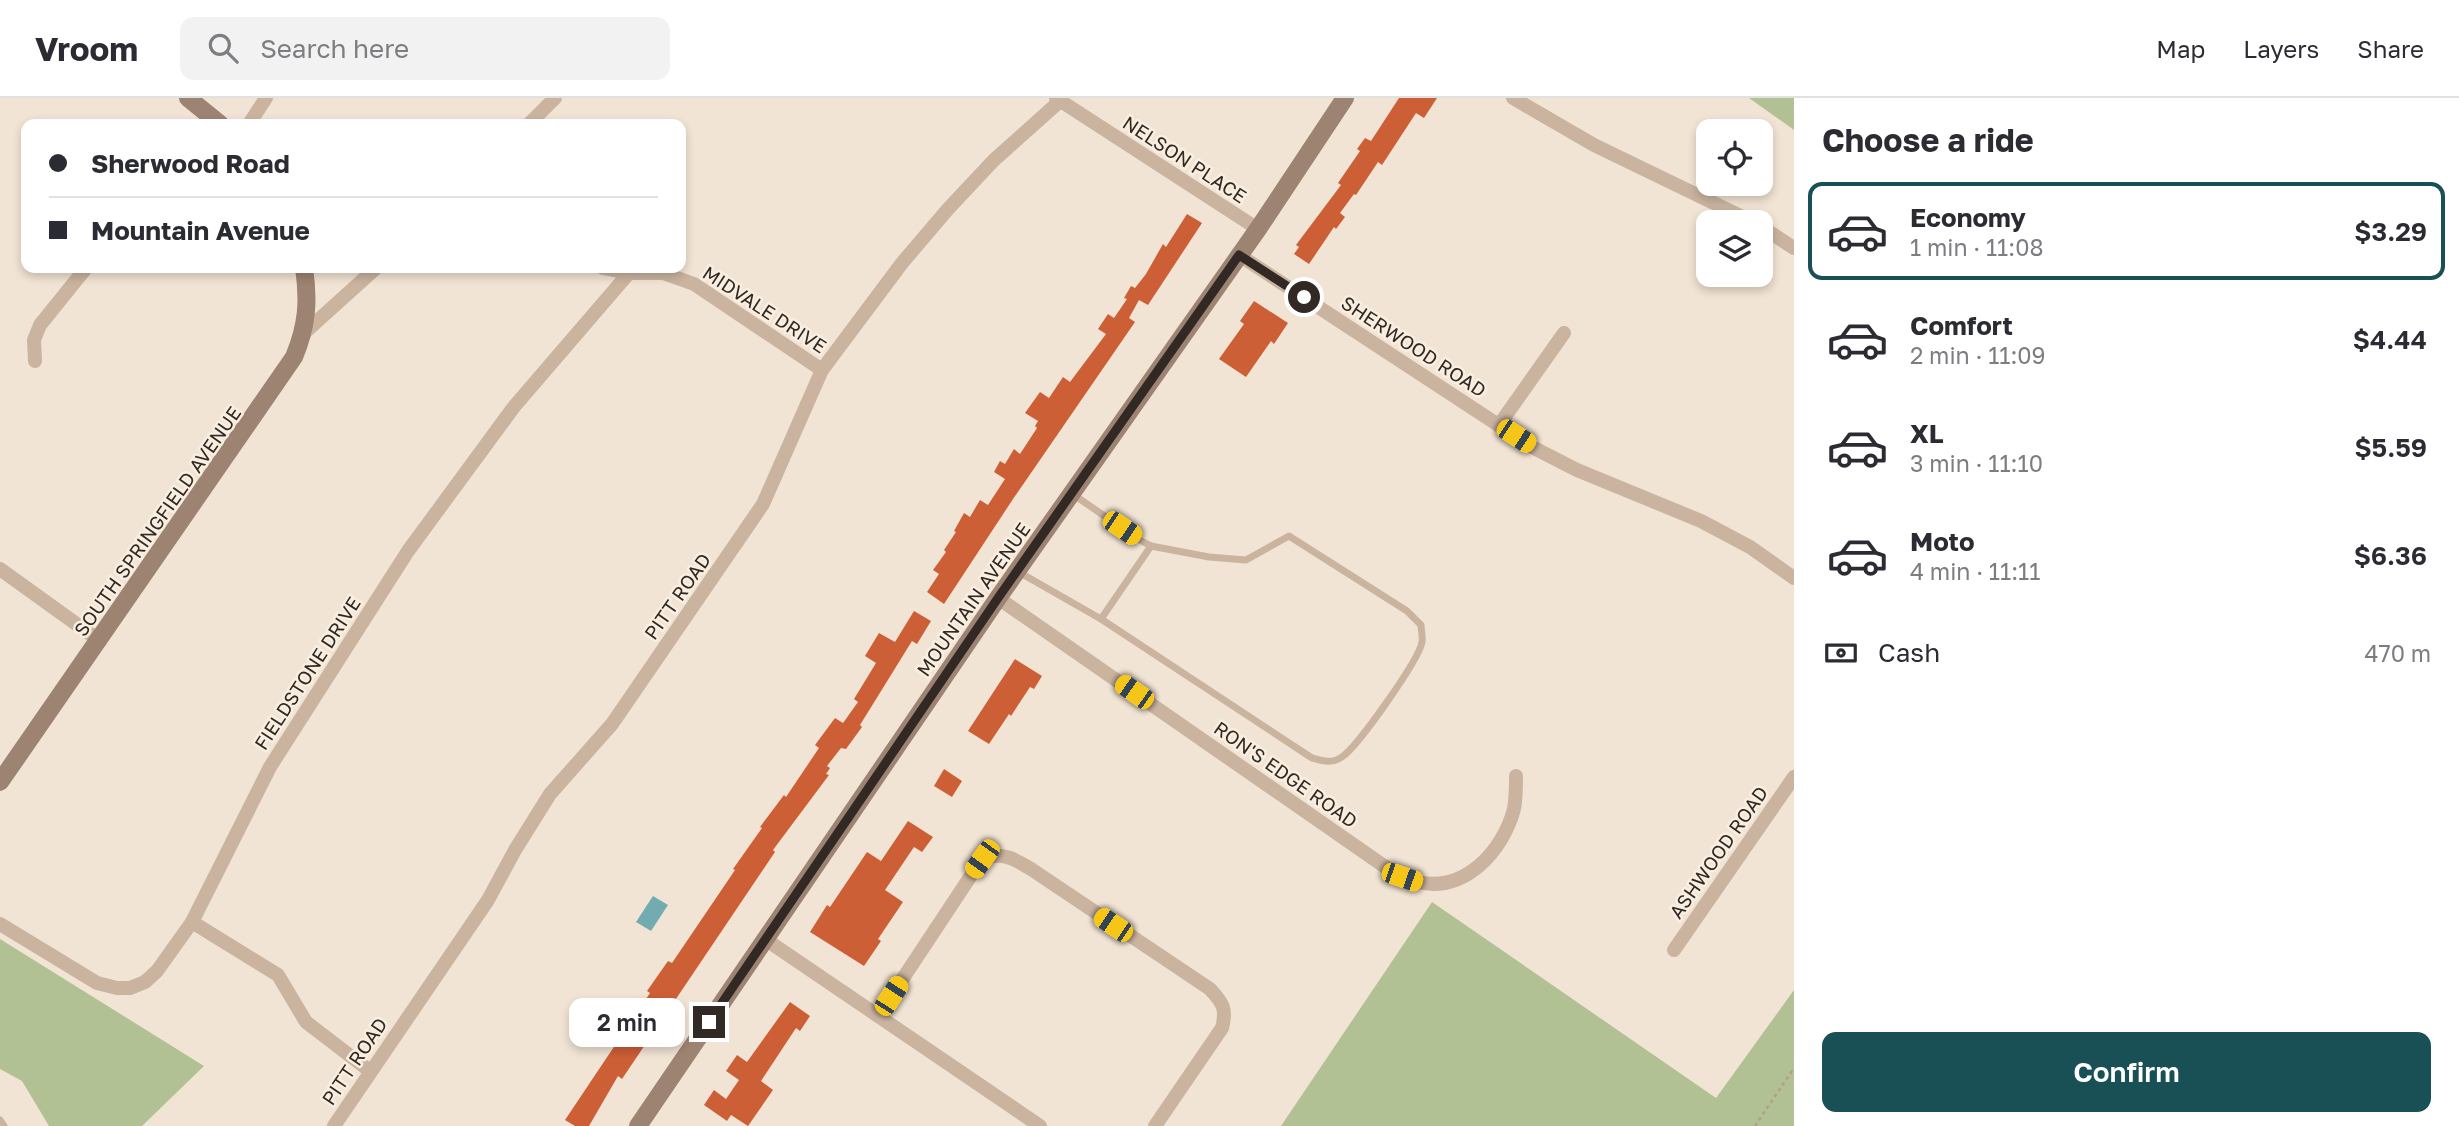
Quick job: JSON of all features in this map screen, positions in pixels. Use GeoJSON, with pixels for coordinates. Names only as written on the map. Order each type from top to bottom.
{"type":"FeatureCollection","features":[{"type":"Feature","properties":{"kind":"street"},"geometry":{"type":"LineString","coordinates":[[188,98],[208,119]]}},
{"type":"Feature","properties":{"kind":"street"},"geometry":{"type":"LineString","coordinates":[[252,119],[266,98]]}},
{"type":"Feature","properties":{"kind":"street"},"geometry":{"type":"LineString","coordinates":[[534,119],[555,98]]}},
{"type":"Feature","properties":{"kind":"street","name":"MOUNTAIN AVENUE"},"geometry":{"type":"LineString","coordinates":[[638,1126],[998,598],[1258,229],[1345,98]]}},
{"type":"Feature","properties":{"kind":"street"},"geometry":{"type":"LineString","coordinates":[[1513,98],[1594,145],[1728,210]]}},
{"type":"Feature","properties":{"kind":"street","name":"NELSON PLACE"},"geometry":{"type":"LineString","coordinates":[[1058,99],[1258,229]]}},
{"type":"Feature","properties":{"kind":"street","name":"PITT ROAD"},"geometry":{"type":"LineString","coordinates":[[334,1126],[488,900],[514,850],[550,794],[612,724],[763,505],[822,370],[902,263],[948,209],[994,160],[1058,99]]}},
{"type":"Feature","properties":{"kind":"street"},"geometry":{"type":"LineString","coordinates":[[1773,234],[1794,248]]}},
{"type":"Feature","properties":{"kind":"street","name":"SHERWOOD ROAD"},"geometry":{"type":"LineString","coordinates":[[1239,255],[1532,447],[1577,470],[1701,521],[1750,547],[1794,578]]}},
{"type":"Feature","properties":{"kind":"street"},"geometry":{"type":"LineString","coordinates":[[35,361],[34,340],[40,325],[82,273]]}},
{"type":"Feature","properties":{"kind":"street","name":"SOUTH SPRINGFIELD AVENUE"},"geometry":{"type":"LineString","coordinates":[[2,776],[100,641],[281,379],[304,333],[307,294],[305,273]]}},
{"type":"Feature","properties":{"kind":"street"},"geometry":{"type":"LineString","coordinates":[[304,333],[370,273]]}},
{"type":"Feature","properties":{"kind":"street","name":"MIDVALE DRIVE"},"geometry":{"type":"LineString","coordinates":[[629,273],[663,273],[694,284],[822,370]]}},
{"type":"Feature","properties":{"kind":"street","name":"FIELDSTONE DRIVE"},"geometry":{"type":"LineString","coordinates":[[0,924],[97,983],[130,988],[145,982],[158,971],[192,922],[270,767],[408,551],[513,408],[629,273]]}},
{"type":"Feature","properties":{"kind":"street"},"geometry":{"type":"LineString","coordinates":[[1499,425],[1564,333]]}},
{"type":"Feature","properties":{"kind":"street"},"geometry":{"type":"LineString","coordinates":[[0,569],[100,641]]}},
{"type":"Feature","properties":{"kind":"street","name":"RON'S EDGE ROAD"},"geometry":{"type":"LineString","coordinates":[[998,598],[1384,866],[1410,880],[1438,884],[1456,881],[1483,863],[1510,820],[1516,800],[1516,776]]}},
{"type":"Feature","properties":{"kind":"street","name":"ASHWOOD ROAD"},"geometry":{"type":"LineString","coordinates":[[1674,950],[1794,777]]}},
{"type":"Feature","properties":{"kind":"street"},"geometry":{"type":"LineString","coordinates":[[878,1016],[982,859],[992,855],[1010,858],[1031,869],[1210,989],[1222,1004],[1225,1015],[1222,1028],[1155,1126]]}},
{"type":"Feature","properties":{"kind":"street"},"geometry":{"type":"LineString","coordinates":[[192,922],[278,975],[306,1022],[370,1071]]}},
{"type":"Feature","properties":{"kind":"street"},"geometry":{"type":"LineString","coordinates":[[765,939],[1040,1126]]}},
{"type":"Feature","properties":{"kind":"lane"},"geometry":{"type":"LineString","coordinates":[[1017,571],[1101,619],[1312,758],[1328,763],[1341,758],[1357,744],[1414,659],[1422,642],[1421,625],[1407,611],[1289,536],[1246,560],[1209,557],[1152,545],[1138,539],[1071,493]]}},
{"type":"Feature","properties":{"kind":"lane"},"geometry":{"type":"LineString","coordinates":[[1101,619],[1152,545]]}},
{"type":"Feature","properties":{"kind":"lane"},"geometry":{"type":"LineString","coordinates":[[0,1120],[4,1126]]}},
{"type":"Feature","properties":{"kind":"path"},"geometry":{"type":"LineString","coordinates":[[1755,1126],[1794,1068]]}},
{"type":"Feature","properties":{"kind":"green space"},"geometry":{"type":"Polygon","coordinates":[[[1749,98],[1794,98],[1794,130],[1749,98]]]}},
{"type":"Feature","properties":{"kind":"green space"},"geometry":{"type":"Polygon","coordinates":[[[1432,902],[1716,1098],[1794,990],[1794,1126],[1281,1126],[1432,902]]]}},
{"type":"Feature","properties":{"kind":"green space"},"geometry":{"type":"Polygon","coordinates":[[[0,939],[204,1066],[142,1126],[49,1126],[22,1081],[0,1069],[0,939]]]}},
{"type":"Feature","properties":{"kind":"water"},"geometry":{"type":"Polygon","coordinates":[[[653,896],[668,905],[651,931],[636,922],[653,896]]]}},
{"type":"Feature","properties":{"kind":"building"},"geometry":{"type":"Polygon","coordinates":[[[1399,98],[1437,98],[1424,118],[1416,113],[1382,165],[1378,162],[1340,213],[1345,217],[1336,229],[1334,227],[1309,264],[1294,254],[1299,247],[1296,245],[1341,185],[1338,183],[1360,151],[1357,149],[1365,138],[1371,141],[1399,98]]]}},
{"type":"Feature","properties":{"kind":"building"},"geometry":{"type":"Polygon","coordinates":[[[1187,214],[1202,223],[1148,305],[1139,300],[1129,318],[1135,322],[944,604],[927,592],[939,574],[933,570],[946,552],[944,550],[964,513],[970,517],[980,500],[988,505],[1005,479],[994,472],[1000,461],[1005,464],[1014,449],[1020,454],[1037,428],[1035,426],[1038,421],[1025,413],[1040,392],[1049,398],[1063,377],[1070,382],[1106,334],[1098,329],[1108,314],[1114,318],[1127,299],[1124,298],[1131,286],[1135,288],[1146,274],[1163,244],[1166,247],[1187,214]]]}},
{"type":"Feature","properties":{"kind":"building"},"geometry":{"type":"Polygon","coordinates":[[[1254,301],[1288,323],[1274,344],[1271,341],[1246,377],[1219,359],[1244,324],[1240,321],[1254,301]]]}},
{"type":"Feature","properties":{"kind":"building"},"geometry":{"type":"Polygon","coordinates":[[[914,611],[931,621],[917,644],[912,641],[860,725],[862,727],[846,749],[841,748],[827,766],[830,768],[826,774],[829,775],[773,850],[775,852],[622,1079],[618,1076],[589,1126],[575,1126],[565,1120],[650,993],[647,991],[668,961],[672,963],[735,870],[733,869],[762,828],[760,827],[784,795],[786,797],[819,748],[815,745],[835,718],[843,723],[858,702],[854,699],[876,663],[865,656],[879,633],[895,642],[914,611]]]}},
{"type":"Feature","properties":{"kind":"building"},"geometry":{"type":"Polygon","coordinates":[[[1015,659],[1042,676],[1034,689],[1030,687],[989,744],[968,731],[1015,659]]]}},
{"type":"Feature","properties":{"kind":"building"},"geometry":{"type":"Polygon","coordinates":[[[944,769],[962,781],[952,797],[934,786],[944,769]]]}},
{"type":"Feature","properties":{"kind":"building"},"geometry":{"type":"Polygon","coordinates":[[[908,821],[933,837],[922,852],[914,847],[885,890],[903,902],[864,966],[810,932],[867,852],[881,861],[908,821]]]}},
{"type":"Feature","properties":{"kind":"building"},"geometry":{"type":"Polygon","coordinates":[[[790,1002],[810,1016],[800,1031],[796,1028],[761,1081],[773,1090],[748,1126],[731,1115],[727,1121],[704,1105],[714,1090],[726,1099],[739,1080],[726,1071],[737,1055],[747,1062],[790,1002]]]}},
{"type":"Feature","properties":{"kind":"route"},"geometry":{"type":"LineString","coordinates":[[709,1022],[998,598],[1239,255],[1304,297]]}}]}
